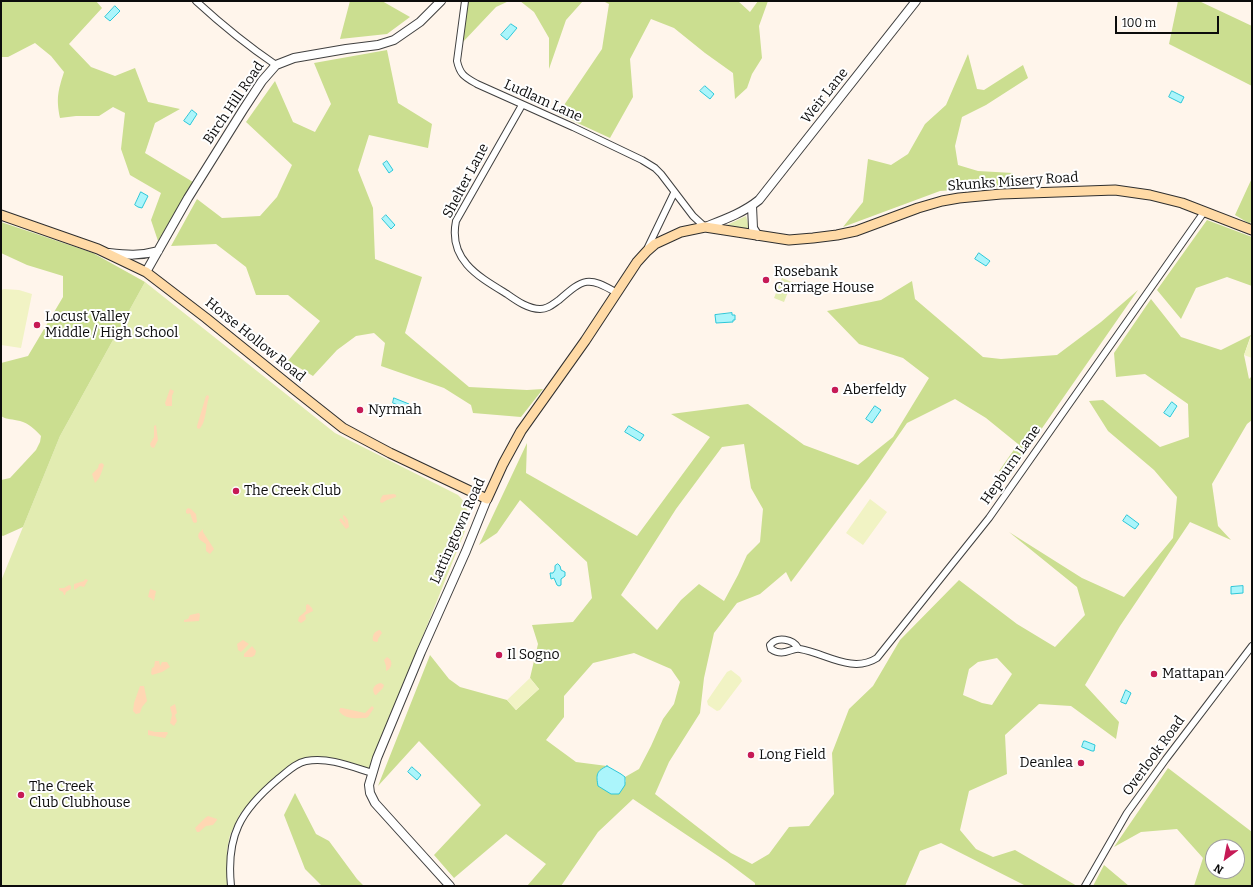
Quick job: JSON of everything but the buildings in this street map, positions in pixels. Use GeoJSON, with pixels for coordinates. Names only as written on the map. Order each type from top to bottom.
{"type":"FeatureCollection","features":[{"type":"Feature","properties":{"kind":"main road","name":"Skunks Misery Road"},"geometry":{"type":"LineString","coordinates":[[705,228],[789,240],[837,235],[856,231],[918,208],[959,198],[1001,194],[1115,190],[1150,195],[1182,203],[1252,230]]}},
{"type":"Feature","properties":{"kind":"main road","name":"Horse Hollow Road"},"geometry":{"type":"LineString","coordinates":[[1,215],[105,252],[146,272],[343,428],[390,453],[487,499]]}},
{"type":"Feature","properties":{"kind":"main road","name":"Lattingtown Road"},"geometry":{"type":"LineString","coordinates":[[487,499],[503,464],[521,431],[585,341],[637,262],[655,244],[670,236],[681,232],[705,228]]}},
{"type":"Feature","properties":{"kind":"street"},"geometry":{"type":"LineString","coordinates":[[196,1],[259,54],[276,65]]}},
{"type":"Feature","properties":{"kind":"street","name":"Birch Hill Road"},"geometry":{"type":"LineString","coordinates":[[146,272],[194,190],[262,80],[276,65],[294,58],[378,45],[394,40],[420,22],[442,1]]}},
{"type":"Feature","properties":{"kind":"street","name":"Ludlam Lane"},"geometry":{"type":"LineString","coordinates":[[465,1],[457,61],[459,70],[464,77],[645,162],[661,174],[674,193],[705,228]]}},
{"type":"Feature","properties":{"kind":"street","name":"Weir Lane"},"geometry":{"type":"LineString","coordinates":[[705,228],[752,206],[759,200],[916,1]]}},
{"type":"Feature","properties":{"kind":"street","name":"Shelter Lane"},"geometry":{"type":"LineString","coordinates":[[522,105],[456,221],[454,239],[458,252],[467,264],[481,278],[521,303],[533,308],[541,309],[549,307],[578,285],[586,282],[601,284],[617,293]]}},
{"type":"Feature","properties":{"kind":"street"},"geometry":{"type":"LineString","coordinates":[[647,251],[674,193]]}},
{"type":"Feature","properties":{"kind":"street"},"geometry":{"type":"LineString","coordinates":[[752,206],[753,228],[758,236]]}},
{"type":"Feature","properties":{"kind":"street","name":"Hepburn Lane"},"geometry":{"type":"LineString","coordinates":[[798,648],[844,663],[858,664],[870,662],[877,658],[989,518],[1204,212]]}},
{"type":"Feature","properties":{"kind":"street"},"geometry":{"type":"LineString","coordinates":[[105,252],[132,256],[145,255],[158,251]]}},
{"type":"Feature","properties":{"kind":"street","name":"Lattingtown Road"},"geometry":{"type":"LineString","coordinates":[[450,886],[375,803],[370,793],[369,784],[372,773],[421,652],[466,551],[487,499]]}},
{"type":"Feature","properties":{"kind":"street","name":"Overlook Road"},"geometry":{"type":"LineString","coordinates":[[1085,886],[1127,813],[1252,646]]}},
{"type":"Feature","properties":{"kind":"street"},"geometry":{"type":"LineString","coordinates":[[231,886],[230,857],[233,837],[242,818],[259,797],[294,766],[304,761],[318,760],[337,762],[372,773]]}},
{"type":"Feature","properties":{"kind":"green space"},"geometry":{"type":"Polygon","coordinates":[[[1,1],[96,1],[102,8],[69,44],[91,67],[115,76],[135,68],[148,102],[180,109],[155,123],[145,153],[193,182],[158,241],[151,220],[161,193],[130,175],[121,149],[125,113],[113,107],[99,116],[60,118],[58,95],[64,72],[51,56],[35,43],[8,57],[1,57],[1,1]]]}},
{"type":"Feature","properties":{"kind":"green space"},"geometry":{"type":"Polygon","coordinates":[[[350,1],[382,1],[410,17],[387,34],[340,39],[350,1]]]}},
{"type":"Feature","properties":{"kind":"green space"},"geometry":{"type":"Polygon","coordinates":[[[468,1],[509,1],[496,7],[462,43],[468,1]]]}},
{"type":"Feature","properties":{"kind":"green space"},"geometry":{"type":"Polygon","coordinates":[[[520,1],[583,1],[566,20],[549,69],[549,38],[534,12],[520,1]]]}},
{"type":"Feature","properties":{"kind":"green space"},"geometry":{"type":"Polygon","coordinates":[[[603,1],[738,1],[750,12],[758,1],[768,1],[759,26],[762,58],[752,74],[747,88],[735,99],[733,73],[674,28],[651,19],[630,59],[633,97],[610,138],[558,114],[602,49],[609,4],[603,1]]]}},
{"type":"Feature","properties":{"kind":"green space"},"geometry":{"type":"Polygon","coordinates":[[[1178,1],[1199,1],[1252,26],[1252,86],[1169,44],[1178,1]]]}},
{"type":"Feature","properties":{"kind":"green space"},"geometry":{"type":"Polygon","coordinates":[[[387,50],[398,103],[432,124],[428,148],[369,135],[358,170],[373,208],[375,259],[422,277],[405,333],[469,387],[527,390],[543,389],[521,417],[473,413],[471,405],[444,388],[381,366],[385,343],[374,333],[356,336],[337,350],[313,376],[288,361],[320,321],[288,295],[256,295],[246,267],[216,244],[171,246],[197,199],[222,218],[260,216],[277,197],[292,165],[246,122],[275,81],[293,122],[315,132],[331,104],[314,63],[387,50]]]}},
{"type":"Feature","properties":{"kind":"green space"},"geometry":{"type":"Polygon","coordinates":[[[968,54],[977,89],[984,90],[1023,65],[1028,78],[986,105],[962,117],[955,146],[958,165],[978,171],[1013,173],[1013,186],[940,191],[843,227],[863,202],[868,159],[891,165],[908,154],[925,124],[946,105],[968,54]]]}},
{"type":"Feature","properties":{"kind":"green space"},"geometry":{"type":"Polygon","coordinates":[[[1252,178],[1252,219],[1250,224],[1235,215],[1252,178]]]}},
{"type":"Feature","properties":{"kind":"green space"},"geometry":{"type":"Polygon","coordinates":[[[746,216],[750,231],[726,225],[727,225],[746,216]]]}},
{"type":"Feature","properties":{"kind":"green space"},"geometry":{"type":"Polygon","coordinates":[[[1207,220],[1252,237],[1252,286],[1227,277],[1196,288],[1181,319],[1157,290],[1207,220]]]}},
{"type":"Feature","properties":{"kind":"green space"},"geometry":{"type":"Polygon","coordinates":[[[1,222],[93,253],[145,282],[60,436],[23,527],[3,536],[1,535],[1,480],[10,478],[36,450],[41,436],[26,423],[1,416],[1,363],[28,356],[63,297],[63,276],[27,265],[1,253],[1,222]]]}},
{"type":"Feature","properties":{"kind":"green space"},"geometry":{"type":"Polygon","coordinates":[[[782,278],[792,282],[784,302],[774,298],[782,278]]]}},
{"type":"Feature","properties":{"kind":"green space"},"geometry":{"type":"Polygon","coordinates":[[[912,281],[915,299],[983,357],[1001,359],[1057,355],[1101,322],[1138,290],[1013,470],[999,471],[1018,444],[986,418],[955,399],[907,423],[869,478],[791,582],[786,572],[760,594],[737,603],[714,633],[704,678],[700,713],[669,762],[655,794],[731,853],[752,864],[769,854],[789,827],[809,826],[834,794],[832,753],[849,709],[873,686],[900,640],[959,580],[1017,624],[1055,647],[1085,615],[1077,587],[1009,532],[1082,578],[1124,597],[1173,538],[1177,497],[1154,470],[1108,431],[1089,401],[1103,400],[1160,447],[1189,437],[1188,404],[1145,374],[1116,377],[1114,353],[1151,299],[1181,337],[1221,350],[1251,335],[1244,355],[1249,379],[1252,376],[1252,420],[1247,424],[1212,484],[1218,526],[1231,540],[1190,522],[1120,626],[1085,685],[1119,722],[1116,739],[1071,706],[1039,704],[1005,735],[1007,774],[969,791],[960,830],[976,849],[993,857],[1015,850],[1077,886],[1026,886],[941,843],[920,851],[905,886],[755,886],[755,883],[727,862],[633,799],[598,832],[561,886],[527,886],[546,864],[506,834],[454,878],[434,855],[481,805],[419,741],[378,786],[430,655],[449,679],[460,687],[507,700],[516,710],[539,689],[530,678],[538,644],[532,625],[573,622],[592,598],[587,562],[520,500],[497,533],[479,545],[527,443],[526,473],[637,536],[710,437],[671,414],[748,404],[804,445],[858,465],[893,437],[929,378],[903,358],[859,344],[827,311],[881,300],[912,281]],[[744,444],[722,447],[676,509],[621,595],[657,630],[681,600],[699,584],[724,601],[747,555],[760,542],[763,509],[751,488],[744,444]],[[634,653],[593,663],[564,696],[564,717],[546,740],[576,762],[607,766],[601,769],[626,782],[625,777],[639,769],[663,719],[674,704],[680,682],[671,669],[634,653]],[[997,658],[978,662],[969,669],[963,695],[982,703],[992,705],[1012,674],[997,658]]]}},
{"type":"Feature","properties":{"kind":"green space"},"geometry":{"type":"Polygon","coordinates":[[[145,282],[335,433],[458,495],[465,504],[467,512],[465,531],[369,770],[337,760],[293,764],[255,796],[240,814],[230,835],[227,850],[229,886],[1,886],[1,581],[60,436],[145,282]]]}},
{"type":"Feature","properties":{"kind":"green space"},"geometry":{"type":"Polygon","coordinates":[[[1,290],[19,290],[32,294],[21,348],[1,345],[1,290]]]}},
{"type":"Feature","properties":{"kind":"green space"},"geometry":{"type":"Polygon","coordinates":[[[1252,334],[1252,358],[1244,355],[1252,334]]]}},
{"type":"Feature","properties":{"kind":"green space"},"geometry":{"type":"Polygon","coordinates":[[[870,499],[887,512],[863,545],[846,533],[870,499]]]}},
{"type":"Feature","properties":{"kind":"green space"},"geometry":{"type":"Polygon","coordinates":[[[731,670],[740,677],[742,681],[720,710],[717,711],[708,705],[707,701],[727,672],[731,670]]]}},
{"type":"Feature","properties":{"kind":"green space"},"geometry":{"type":"Polygon","coordinates":[[[530,678],[539,689],[516,710],[507,700],[530,678]]]}},
{"type":"Feature","properties":{"kind":"green space"},"geometry":{"type":"Polygon","coordinates":[[[1168,768],[1252,832],[1252,886],[1194,886],[1203,858],[1177,829],[1141,832],[1114,847],[1168,768]]]}},
{"type":"Feature","properties":{"kind":"green space"},"geometry":{"type":"Polygon","coordinates":[[[295,793],[316,834],[329,841],[357,879],[364,886],[322,886],[305,869],[284,815],[295,793]]]}},
{"type":"Feature","properties":{"kind":"green space"},"geometry":{"type":"Polygon","coordinates":[[[1104,865],[1129,886],[1093,886],[1104,865]]]}},
{"type":"Feature","properties":{"kind":"sand"},"geometry":{"type":"Polygon","coordinates":[[[170,389],[174,391],[172,396],[172,406],[166,406],[165,403],[170,389]]]}},
{"type":"Feature","properties":{"kind":"sand"},"geometry":{"type":"Polygon","coordinates":[[[208,395],[209,397],[203,423],[199,429],[197,426],[206,396],[208,395]]]}},
{"type":"Feature","properties":{"kind":"sand"},"geometry":{"type":"Polygon","coordinates":[[[156,425],[158,440],[154,448],[151,447],[150,444],[154,437],[154,426],[156,425]]]}},
{"type":"Feature","properties":{"kind":"sand"},"geometry":{"type":"Polygon","coordinates":[[[102,463],[104,465],[102,472],[95,483],[92,474],[98,468],[99,464],[102,463]]]}},
{"type":"Feature","properties":{"kind":"sand"},"geometry":{"type":"Polygon","coordinates":[[[394,494],[396,497],[382,503],[380,502],[383,495],[394,494]]]}},
{"type":"Feature","properties":{"kind":"sand"},"geometry":{"type":"Polygon","coordinates":[[[188,508],[196,514],[197,522],[193,522],[190,513],[186,513],[188,508]]]}},
{"type":"Feature","properties":{"kind":"sand"},"geometry":{"type":"Polygon","coordinates":[[[343,515],[348,520],[349,527],[346,529],[339,520],[341,518],[346,524],[343,515]]]}},
{"type":"Feature","properties":{"kind":"sand"},"geometry":{"type":"Polygon","coordinates":[[[203,529],[203,532],[214,549],[210,554],[206,551],[206,544],[198,537],[199,533],[203,529]]]}},
{"type":"Feature","properties":{"kind":"sand"},"geometry":{"type":"Polygon","coordinates":[[[85,579],[88,580],[84,587],[80,586],[74,590],[74,584],[84,581],[85,579]]]}},
{"type":"Feature","properties":{"kind":"sand"},"geometry":{"type":"Polygon","coordinates":[[[69,585],[71,586],[71,589],[66,592],[65,595],[59,590],[59,588],[64,588],[69,585]]]}},
{"type":"Feature","properties":{"kind":"sand"},"geometry":{"type":"Polygon","coordinates":[[[150,589],[156,591],[154,601],[148,597],[150,589]]]}},
{"type":"Feature","properties":{"kind":"sand"},"geometry":{"type":"Polygon","coordinates":[[[308,604],[313,611],[305,615],[306,619],[301,623],[298,621],[299,617],[306,611],[306,605],[308,604]]]}},
{"type":"Feature","properties":{"kind":"sand"},"geometry":{"type":"Polygon","coordinates":[[[199,613],[199,621],[184,622],[184,620],[188,619],[190,615],[199,613]]]}},
{"type":"Feature","properties":{"kind":"sand"},"geometry":{"type":"Polygon","coordinates":[[[380,630],[382,633],[378,641],[373,641],[374,634],[376,631],[380,630]]]}},
{"type":"Feature","properties":{"kind":"sand"},"geometry":{"type":"Polygon","coordinates":[[[243,640],[249,644],[241,652],[238,650],[237,644],[243,640]]]}},
{"type":"Feature","properties":{"kind":"sand"},"geometry":{"type":"Polygon","coordinates":[[[252,646],[256,651],[255,655],[252,657],[244,657],[244,654],[252,646]]]}},
{"type":"Feature","properties":{"kind":"sand"},"geometry":{"type":"Polygon","coordinates":[[[387,657],[391,660],[391,664],[390,668],[386,671],[384,660],[387,657]]]}},
{"type":"Feature","properties":{"kind":"sand"},"geometry":{"type":"Polygon","coordinates":[[[155,661],[159,661],[160,666],[162,662],[167,662],[170,667],[162,672],[152,675],[152,668],[154,667],[155,661]]]}},
{"type":"Feature","properties":{"kind":"sand"},"geometry":{"type":"Polygon","coordinates":[[[381,683],[384,685],[383,688],[375,695],[373,691],[374,687],[381,683]]]}},
{"type":"Feature","properties":{"kind":"sand"},"geometry":{"type":"Polygon","coordinates":[[[140,686],[144,686],[147,701],[142,707],[140,713],[136,714],[133,711],[134,703],[140,686]]]}},
{"type":"Feature","properties":{"kind":"sand"},"geometry":{"type":"Polygon","coordinates":[[[175,704],[177,713],[175,715],[177,721],[174,726],[170,723],[172,715],[170,707],[175,704]]]}},
{"type":"Feature","properties":{"kind":"sand"},"geometry":{"type":"Polygon","coordinates":[[[372,706],[374,708],[366,718],[344,716],[339,711],[340,708],[342,708],[365,713],[372,706]]]}},
{"type":"Feature","properties":{"kind":"sand"},"geometry":{"type":"Polygon","coordinates":[[[148,730],[168,733],[165,738],[148,735],[148,730]]]}},
{"type":"Feature","properties":{"kind":"sand"},"geometry":{"type":"Polygon","coordinates":[[[208,816],[217,820],[213,825],[206,826],[197,832],[195,828],[208,816]]]}},
{"type":"Feature","properties":{"kind":"water"},"geometry":{"type":"Polygon","coordinates":[[[115,6],[120,11],[110,21],[105,17],[115,6]]]}},
{"type":"Feature","properties":{"kind":"water"},"geometry":{"type":"Polygon","coordinates":[[[511,24],[517,28],[507,40],[501,35],[511,24]]]}},
{"type":"Feature","properties":{"kind":"water"},"geometry":{"type":"Polygon","coordinates":[[[705,86],[714,94],[710,99],[700,91],[705,86]]]}},
{"type":"Feature","properties":{"kind":"water"},"geometry":{"type":"Polygon","coordinates":[[[1172,91],[1184,97],[1181,103],[1169,97],[1172,91]]]}},
{"type":"Feature","properties":{"kind":"water"},"geometry":{"type":"Polygon","coordinates":[[[192,110],[197,114],[190,125],[184,121],[192,110]]]}},
{"type":"Feature","properties":{"kind":"water"},"geometry":{"type":"Polygon","coordinates":[[[387,161],[393,170],[389,173],[383,164],[387,161]]]}},
{"type":"Feature","properties":{"kind":"water"},"geometry":{"type":"Polygon","coordinates":[[[141,192],[148,196],[142,208],[135,205],[141,192]]]}},
{"type":"Feature","properties":{"kind":"water"},"geometry":{"type":"Polygon","coordinates":[[[386,215],[395,225],[391,229],[382,219],[386,215]]]}},
{"type":"Feature","properties":{"kind":"water"},"geometry":{"type":"Polygon","coordinates":[[[979,253],[990,261],[986,266],[975,259],[979,253]]]}},
{"type":"Feature","properties":{"kind":"water"},"geometry":{"type":"Polygon","coordinates":[[[732,313],[732,315],[735,315],[735,320],[733,320],[733,322],[716,323],[715,315],[732,313]]]}},
{"type":"Feature","properties":{"kind":"water"},"geometry":{"type":"Polygon","coordinates":[[[394,398],[409,404],[407,409],[393,403],[394,398]]]}},
{"type":"Feature","properties":{"kind":"water"},"geometry":{"type":"Polygon","coordinates":[[[1172,402],[1177,406],[1170,417],[1164,413],[1172,402]]]}},
{"type":"Feature","properties":{"kind":"water"},"geometry":{"type":"Polygon","coordinates":[[[875,406],[881,410],[872,423],[866,419],[875,406]]]}},
{"type":"Feature","properties":{"kind":"water"},"geometry":{"type":"Polygon","coordinates":[[[629,426],[644,435],[640,441],[625,432],[629,426]]]}},
{"type":"Feature","properties":{"kind":"water"},"geometry":{"type":"Polygon","coordinates":[[[1127,515],[1139,524],[1135,529],[1123,521],[1127,515]]]}},
{"type":"Feature","properties":{"kind":"water"},"geometry":{"type":"Polygon","coordinates":[[[558,564],[561,570],[565,572],[565,576],[561,579],[561,585],[559,586],[554,578],[551,579],[550,573],[553,573],[555,566],[558,564]]]}},
{"type":"Feature","properties":{"kind":"water"},"geometry":{"type":"Polygon","coordinates":[[[1243,586],[1243,593],[1231,594],[1231,587],[1243,586]]]}},
{"type":"Feature","properties":{"kind":"water"},"geometry":{"type":"Polygon","coordinates":[[[1126,690],[1131,693],[1126,704],[1121,702],[1126,690]]]}},
{"type":"Feature","properties":{"kind":"water"},"geometry":{"type":"Polygon","coordinates":[[[1084,741],[1095,745],[1094,751],[1082,747],[1084,741]]]}},
{"type":"Feature","properties":{"kind":"water"},"geometry":{"type":"Polygon","coordinates":[[[607,766],[625,777],[625,785],[619,794],[611,794],[598,786],[598,774],[607,766]]]}},
{"type":"Feature","properties":{"kind":"water"},"geometry":{"type":"Polygon","coordinates":[[[412,767],[421,775],[417,780],[408,772],[412,767]]]}},
{"type":"Feature","properties":{"kind":"place","name":"Rosebank Carriage House"},"geometry":{"type":"Point","coordinates":[766,280]}},
{"type":"Feature","properties":{"kind":"place","name":"Locust Valley Middle / High School"},"geometry":{"type":"Point","coordinates":[37,325]}},
{"type":"Feature","properties":{"kind":"place","name":"Aberfeldy"},"geometry":{"type":"Point","coordinates":[835,390]}},
{"type":"Feature","properties":{"kind":"place","name":"Nyrmah"},"geometry":{"type":"Point","coordinates":[360,410]}},
{"type":"Feature","properties":{"kind":"place","name":"The Creek Club"},"geometry":{"type":"Point","coordinates":[236,491]}},
{"type":"Feature","properties":{"kind":"place","name":"Il Sogno"},"geometry":{"type":"Point","coordinates":[499,655]}},
{"type":"Feature","properties":{"kind":"place","name":"Mattapan"},"geometry":{"type":"Point","coordinates":[1154,674]}},
{"type":"Feature","properties":{"kind":"place","name":"Long Field"},"geometry":{"type":"Point","coordinates":[751,755]}},
{"type":"Feature","properties":{"kind":"place","name":"Deanlea"},"geometry":{"type":"Point","coordinates":[1081,763]}},
{"type":"Feature","properties":{"kind":"place","name":"The Creek Club Clubhouse"},"geometry":{"type":"Point","coordinates":[21,795]}}]}
